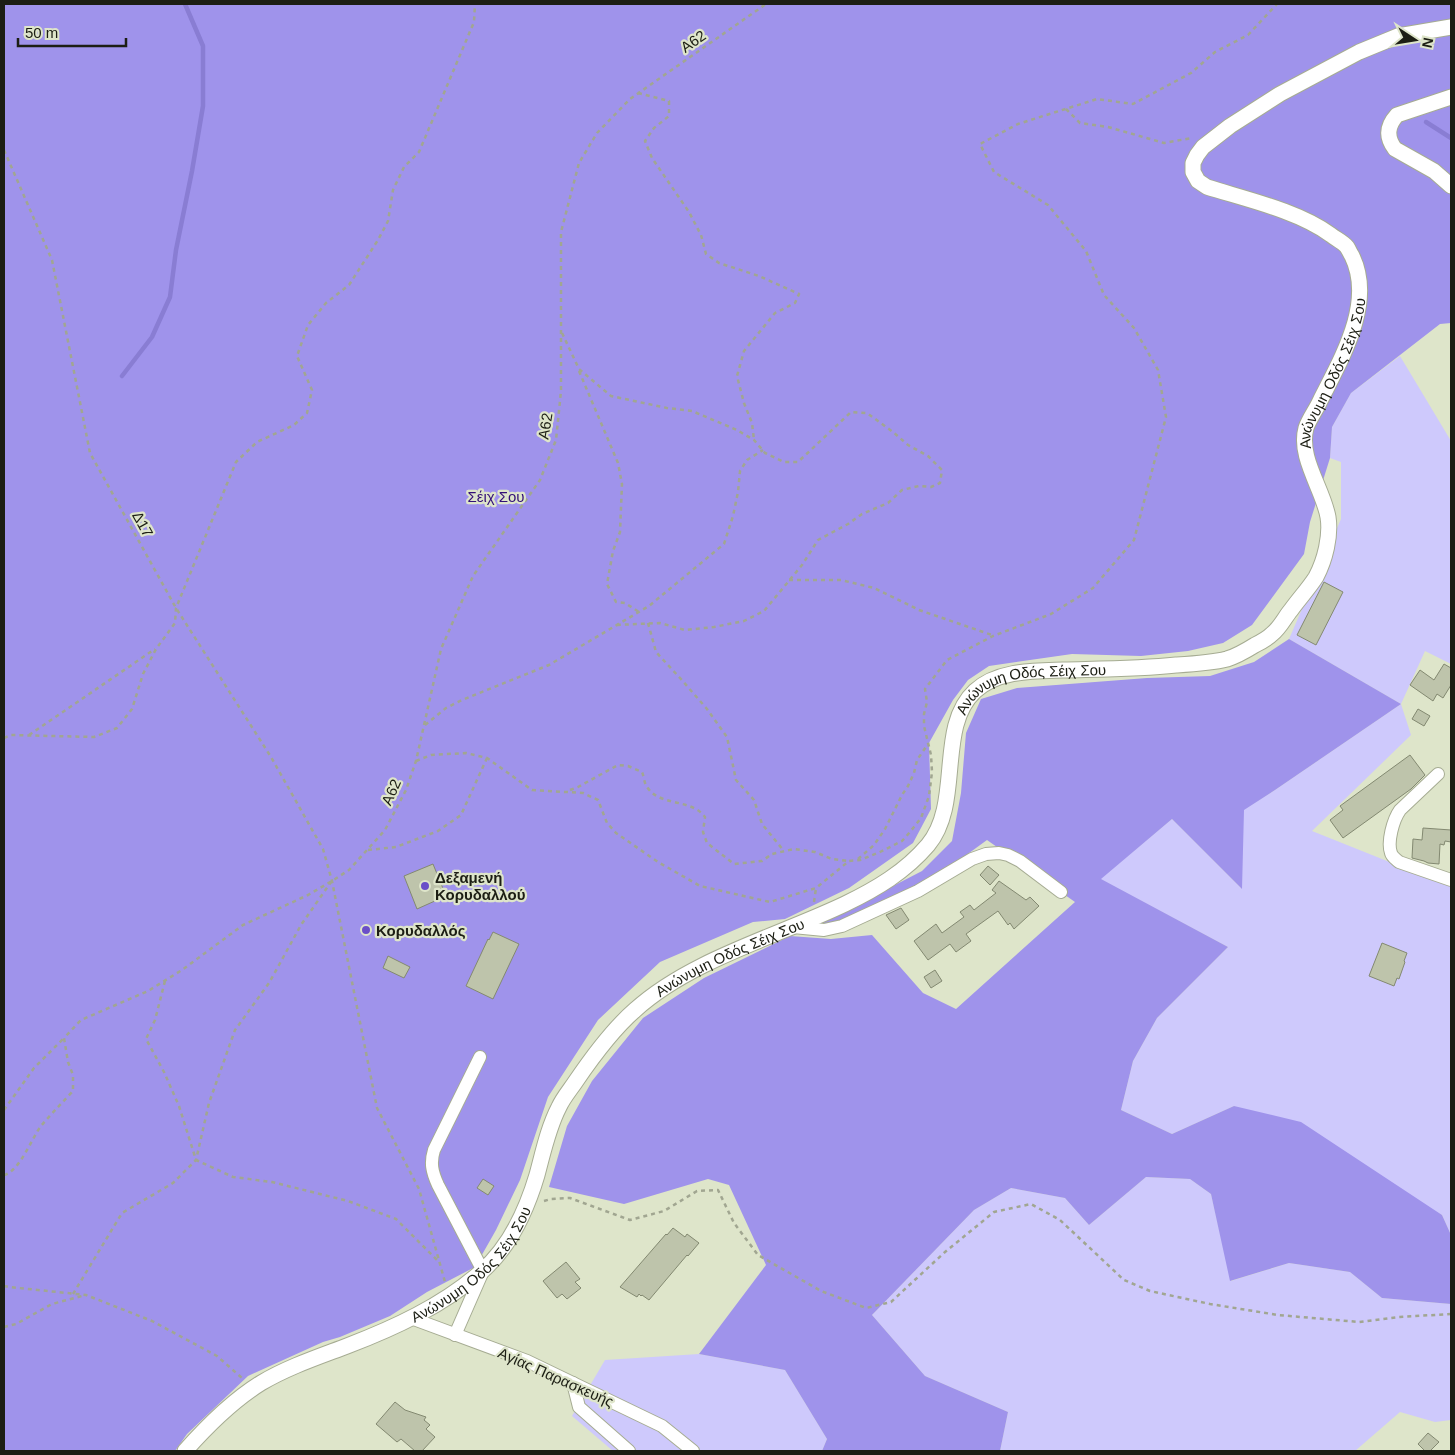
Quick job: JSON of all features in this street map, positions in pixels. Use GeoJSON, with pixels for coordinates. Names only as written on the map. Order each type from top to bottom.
{"type":"FeatureCollection","features":[{"type":"Feature","properties":{"kind":"street","name":"Ανώνυμη Οδός Σέιχ Σου"},"geometry":{"type":"LineString","coordinates":[[185,1451],[235,1401],[264,1381],[301,1363],[349,1345],[411,1318],[448,1296],[483,1270],[497,1256],[512,1235],[528,1205],[544,1144],[559,1106],[612,1033],[635,1009],[671,982],[720,957],[821,915],[876,889],[908,865],[932,840],[945,811],[953,744],[958,722],[965,701],[981,685],[1004,676],[1035,671],[1153,668],[1229,658],[1273,634],[1316,576],[1325,553],[1328,514],[1304,446],[1306,430],[1344,355],[1357,315],[1361,292],[1358,270],[1347,247],[1322,228],[1291,213],[1207,186],[1198,181],[1193,172],[1194,163],[1203,147],[1230,126],[1280,94],[1359,52],[1398,36],[1451,28]]}},
{"type":"Feature","properties":{"kind":"street"},"geometry":{"type":"LineString","coordinates":[[1451,97],[1397,115],[1388,128],[1388,136],[1395,149],[1434,171],[1451,186]]}},
{"type":"Feature","properties":{"kind":"street"},"geometry":{"type":"LineString","coordinates":[[1438,774],[1395,816],[1390,853],[1399,862],[1451,880]]}},
{"type":"Feature","properties":{"kind":"street"},"geometry":{"type":"LineString","coordinates":[[793,927],[824,930],[842,926],[918,891],[972,859],[986,854],[1008,854],[1061,892]]}},
{"type":"Feature","properties":{"kind":"street"},"geometry":{"type":"LineString","coordinates":[[455,1335],[483,1270],[432,1171],[432,1158],[434,1150],[480,1057]]}},
{"type":"Feature","properties":{"kind":"street","name":"Αγίας Παρασκευής"},"geometry":{"type":"LineString","coordinates":[[411,1318],[527,1362],[662,1426],[693,1451]]}},
{"type":"Feature","properties":{"kind":"street"},"geometry":{"type":"LineString","coordinates":[[573,1384],[579,1407],[629,1451]]}},
{"type":"Feature","properties":{"kind":"path"},"geometry":{"type":"LineString","coordinates":[[4,738],[11,735],[94,737],[117,728],[132,709],[143,674],[156,648],[175,623],[176,608],[236,462],[257,442],[294,425],[307,413],[312,390],[297,356],[308,325],[326,303],[349,285],[388,222],[393,190],[404,167],[419,152],[474,22],[474,4]]}},
{"type":"Feature","properties":{"kind":"path","name":"Α62"},"geometry":{"type":"LineString","coordinates":[[332,881],[349,870],[386,830],[406,790],[416,761],[441,649],[473,576],[540,480],[556,440],[561,391],[561,232],[579,163],[597,133],[630,99],[766,4]]}},
{"type":"Feature","properties":{"kind":"path"},"geometry":{"type":"LineString","coordinates":[[567,791],[618,765],[628,766],[642,772],[647,787],[656,796],[700,811],[705,817],[703,832],[707,843],[734,864],[762,861],[772,854],[794,848],[832,859],[857,860],[880,852],[902,841],[921,818],[929,796],[931,755],[924,726],[927,702],[925,689],[947,660],[994,636],[1051,614],[1093,588],[1134,540],[1166,417],[1158,370],[1134,328],[1104,295],[1086,251],[1048,205],[994,172],[980,144],[1018,124],[1097,99],[1134,104],[1191,73],[1215,52],[1248,34],[1277,4]]}},
{"type":"Feature","properties":{"kind":"path"},"geometry":{"type":"LineString","coordinates":[[638,93],[669,101],[668,116],[654,128],[645,141],[652,158],[689,212],[700,235],[706,254],[719,263],[759,276],[798,294],[795,303],[775,313],[744,351],[737,376],[744,403],[752,423],[754,440]]}},
{"type":"Feature","properties":{"kind":"path"},"geometry":{"type":"LineString","coordinates":[[1066,109],[1080,123],[1108,127],[1164,143],[1192,138],[1203,147]]}},
{"type":"Feature","properties":{"kind":"path","name":"Δ17"},"geometry":{"type":"LineString","coordinates":[[4,150],[52,260],[90,453],[176,608],[271,757],[323,849],[332,881],[377,1108],[419,1189],[448,1296]]}},
{"type":"Feature","properties":{"kind":"path"},"geometry":{"type":"LineString","coordinates":[[561,332],[618,463],[622,484],[620,532],[613,551],[608,584],[616,602],[626,603],[640,612]]}},
{"type":"Feature","properties":{"kind":"path"},"geometry":{"type":"LineString","coordinates":[[579,370],[611,396],[667,408],[692,411],[737,430],[754,440],[763,450],[784,462],[798,462],[852,412],[866,413],[908,445],[928,456],[942,470],[940,483],[902,490],[888,503],[862,514],[818,540],[802,565],[764,611],[744,621],[685,630],[660,623],[616,625]]}},
{"type":"Feature","properties":{"kind":"path"},"geometry":{"type":"LineString","coordinates":[[424,726],[446,708],[549,664],[649,606],[724,544],[734,508],[740,471],[747,460],[763,450]]}},
{"type":"Feature","properties":{"kind":"path"},"geometry":{"type":"LineString","coordinates":[[789,580],[841,580],[874,588],[918,610],[994,636]]}},
{"type":"Feature","properties":{"kind":"path"},"geometry":{"type":"LineString","coordinates":[[648,623],[656,652],[686,684],[728,737],[736,780],[754,800],[762,824],[784,851]]}},
{"type":"Feature","properties":{"kind":"path"},"geometry":{"type":"LineString","coordinates":[[28,736],[156,648]]}},
{"type":"Feature","properties":{"kind":"path"},"geometry":{"type":"LineString","coordinates":[[857,860],[874,845],[886,829],[914,774],[917,760],[929,744]]}},
{"type":"Feature","properties":{"kind":"path"},"geometry":{"type":"LineString","coordinates":[[416,761],[431,755],[466,752],[487,758],[532,790],[583,792],[598,800],[607,823],[616,833],[658,862],[700,886],[770,902],[816,888],[849,861]]}},
{"type":"Feature","properties":{"kind":"path"},"geometry":{"type":"LineString","coordinates":[[368,850],[396,847],[438,830],[461,815],[487,758]]}},
{"type":"Feature","properties":{"kind":"path"},"geometry":{"type":"LineString","coordinates":[[4,1110],[34,1068],[81,1020],[148,991],[182,970],[243,925],[308,895],[332,881]]}},
{"type":"Feature","properties":{"kind":"path"},"geometry":{"type":"LineString","coordinates":[[73,1294],[122,1213],[173,1183],[196,1160],[209,1103],[235,1030],[269,983],[301,925],[332,881]]}},
{"type":"Feature","properties":{"kind":"path"},"geometry":{"type":"LineString","coordinates":[[165,980],[155,1020],[146,1039],[164,1072],[179,1106],[196,1160],[233,1178],[272,1182],[348,1201],[396,1220],[440,1263]]}},
{"type":"Feature","properties":{"kind":"path"},"geometry":{"type":"LineString","coordinates":[[4,1175],[9,1174],[27,1151],[40,1128],[73,1091],[74,1075],[68,1062],[64,1038]]}},
{"type":"Feature","properties":{"kind":"path"},"geometry":{"type":"LineString","coordinates":[[528,1205],[551,1199],[570,1198],[630,1220],[664,1211],[697,1192],[718,1190],[734,1223],[758,1255],[821,1291],[866,1308],[891,1302],[945,1252],[994,1212],[1031,1204],[1060,1220],[1124,1280],[1150,1291],[1210,1304],[1278,1315],[1359,1322],[1399,1317],[1451,1314]]}},
{"type":"Feature","properties":{"kind":"path"},"geometry":{"type":"LineString","coordinates":[[4,1286],[86,1295],[152,1321],[217,1356],[254,1388]]}},
{"type":"Feature","properties":{"kind":"path"},"geometry":{"type":"LineString","coordinates":[[4,1327],[16,1324],[52,1304],[86,1295]]}},
{"type":"Feature","properties":{"kind":"shaded area"},"geometry":{"type":"Polygon","coordinates":[[[1400,356],[1451,441],[1451,664],[1425,651],[1401,704],[1289,639],[1341,519],[1341,462],[1330,458],[1332,427],[1351,393],[1400,356]]]}},
{"type":"Feature","properties":{"kind":"shaded area"},"geometry":{"type":"Polygon","coordinates":[[[1401,704],[1411,735],[1312,831],[1451,884],[1451,1235],[1442,1215],[1234,1106],[1172,1134],[1121,1110],[1133,1061],[1157,1018],[1228,947],[1100,879],[1172,819],[1241,888],[1243,810],[1401,704]]]}},
{"type":"Feature","properties":{"kind":"shaded area"},"geometry":{"type":"Polygon","coordinates":[[[1146,1177],[1190,1179],[1211,1194],[1231,1281],[1289,1263],[1350,1272],[1382,1298],[1451,1304],[1451,1420],[1435,1422],[1400,1412],[1355,1451],[1000,1451],[1008,1412],[925,1376],[872,1315],[974,1210],[1011,1188],[1065,1198],[1089,1225],[1146,1177]]]}},
{"type":"Feature","properties":{"kind":"shaded area"},"geometry":{"type":"Polygon","coordinates":[[[699,1354],[785,1370],[827,1439],[822,1451],[613,1451],[572,1416],[605,1360],[699,1354]]]}},
{"type":"Feature","properties":{"kind":"green space","name":"Σέιχ Σου"},"geometry":{"type":"Polygon","coordinates":[[[4,4],[1451,4],[1451,323],[1440,324],[1351,393],[1332,427],[1330,458],[1310,522],[1304,554],[1252,625],[1223,643],[1188,651],[1141,656],[1072,654],[989,666],[968,680],[953,700],[929,743],[931,809],[913,843],[849,888],[785,919],[753,922],[660,962],[598,1020],[548,1097],[520,1180],[496,1230],[475,1267],[427,1292],[390,1316],[323,1342],[248,1376],[187,1434],[175,1451],[4,1451],[4,4]]]}},
{"type":"Feature","properties":{"kind":"green space"},"geometry":{"type":"Polygon","coordinates":[[[1289,639],[1401,704],[1244,810],[1242,889],[1172,819],[1101,879],[1228,947],[1157,1018],[1133,1061],[1121,1110],[1172,1134],[1234,1106],[1301,1122],[1442,1215],[1451,1235],[1451,1304],[1382,1298],[1350,1272],[1289,1263],[1230,1281],[1211,1194],[1190,1179],[1146,1177],[1089,1225],[1065,1198],[1011,1188],[974,1210],[872,1315],[925,1376],[1008,1412],[1000,1451],[822,1451],[827,1439],[785,1370],[699,1354],[766,1265],[729,1185],[708,1179],[624,1204],[549,1187],[567,1126],[592,1081],[643,1018],[704,978],[790,936],[831,939],[872,935],[923,993],[956,1009],[1075,902],[987,840],[932,880],[821,929],[818,925],[922,871],[952,841],[961,793],[966,733],[981,699],[1017,688],[1147,678],[1210,676],[1254,662],[1289,639]]]}},
{"type":"Feature","properties":{"kind":"building"},"geometry":{"type":"Polygon","coordinates":[[[1324,582],[1343,592],[1316,645],[1297,635],[1324,582]]]}},
{"type":"Feature","properties":{"kind":"building"},"geometry":{"type":"Polygon","coordinates":[[[1444,664],[1451,668],[1451,685],[1443,698],[1437,694],[1433,701],[1410,685],[1420,670],[1434,680],[1444,664]]]}},
{"type":"Feature","properties":{"kind":"building"},"geometry":{"type":"Polygon","coordinates":[[[1418,709],[1430,716],[1424,726],[1412,719],[1418,709]]]}},
{"type":"Feature","properties":{"kind":"building"},"geometry":{"type":"Polygon","coordinates":[[[1410,755],[1425,775],[1411,789],[1343,838],[1330,820],[1343,810],[1340,806],[1410,755]]]}},
{"type":"Feature","properties":{"kind":"building"},"geometry":{"type":"Polygon","coordinates":[[[1423,828],[1451,830],[1451,842],[1445,841],[1444,845],[1440,844],[1439,864],[1412,858],[1413,839],[1422,840],[1423,828]]]}},
{"type":"Feature","properties":{"kind":"building","name":"Δεξαμενή Κορυδαλλού"},"geometry":{"type":"Polygon","coordinates":[[[433,864],[446,896],[417,909],[404,876],[433,864]]]}},
{"type":"Feature","properties":{"kind":"building"},"geometry":{"type":"Polygon","coordinates":[[[988,866],[999,875],[990,885],[980,875],[988,866]]]}},
{"type":"Feature","properties":{"kind":"building"},"geometry":{"type":"Polygon","coordinates":[[[999,881],[1026,900],[1030,897],[1039,906],[1014,929],[1010,923],[1008,925],[998,911],[966,934],[971,941],[956,952],[950,944],[928,960],[914,941],[936,924],[942,933],[964,917],[960,912],[970,905],[974,910],[996,893],[992,890],[999,881]]]}},
{"type":"Feature","properties":{"kind":"building"},"geometry":{"type":"Polygon","coordinates":[[[901,908],[909,920],[896,929],[886,915],[901,908]]]}},
{"type":"Feature","properties":{"kind":"building"},"geometry":{"type":"Polygon","coordinates":[[[493,932],[519,944],[493,999],[466,986],[493,932]]]}},
{"type":"Feature","properties":{"kind":"building"},"geometry":{"type":"Polygon","coordinates":[[[1382,943],[1407,953],[1399,979],[1397,978],[1394,986],[1369,976],[1382,943]]]}},
{"type":"Feature","properties":{"kind":"building"},"geometry":{"type":"Polygon","coordinates":[[[388,956],[410,967],[404,978],[383,968],[388,956]]]}},
{"type":"Feature","properties":{"kind":"building"},"geometry":{"type":"Polygon","coordinates":[[[935,970],[942,981],[931,988],[924,977],[935,970]]]}},
{"type":"Feature","properties":{"kind":"building"},"geometry":{"type":"Polygon","coordinates":[[[483,1179],[494,1186],[488,1195],[477,1188],[483,1179]]]}},
{"type":"Feature","properties":{"kind":"building"},"geometry":{"type":"Polygon","coordinates":[[[673,1228],[685,1237],[687,1234],[699,1243],[649,1300],[639,1294],[637,1297],[620,1287],[666,1234],[673,1228]]]}},
{"type":"Feature","properties":{"kind":"building"},"geometry":{"type":"Polygon","coordinates":[[[566,1262],[580,1279],[575,1282],[581,1288],[567,1299],[562,1294],[557,1298],[543,1281],[566,1262]]]}},
{"type":"Feature","properties":{"kind":"building"},"geometry":{"type":"Polygon","coordinates":[[[395,1402],[405,1410],[426,1417],[424,1420],[430,1425],[426,1429],[435,1437],[422,1451],[415,1451],[401,1439],[397,1442],[376,1424],[395,1402]]]}},
{"type":"Feature","properties":{"kind":"building"},"geometry":{"type":"Polygon","coordinates":[[[1428,1433],[1439,1442],[1430,1451],[1425,1451],[1418,1444],[1428,1433]]]}},
{"type":"Feature","properties":{"kind":"waterway"},"geometry":{"type":"LineString","coordinates":[[122,376],[152,337],[170,297],[176,250],[192,171],[203,106],[203,46],[185,4]]}},
{"type":"Feature","properties":{"kind":"waterway"},"geometry":{"type":"LineString","coordinates":[[1426,122],[1451,138]]}},
{"type":"Feature","properties":{"kind":"place","name":"Δεξαμενή Κορυδαλλού"},"geometry":{"type":"Point","coordinates":[425,886]}},
{"type":"Feature","properties":{"kind":"place","name":"Κορυδαλλός"},"geometry":{"type":"Point","coordinates":[366,930]}}]}
